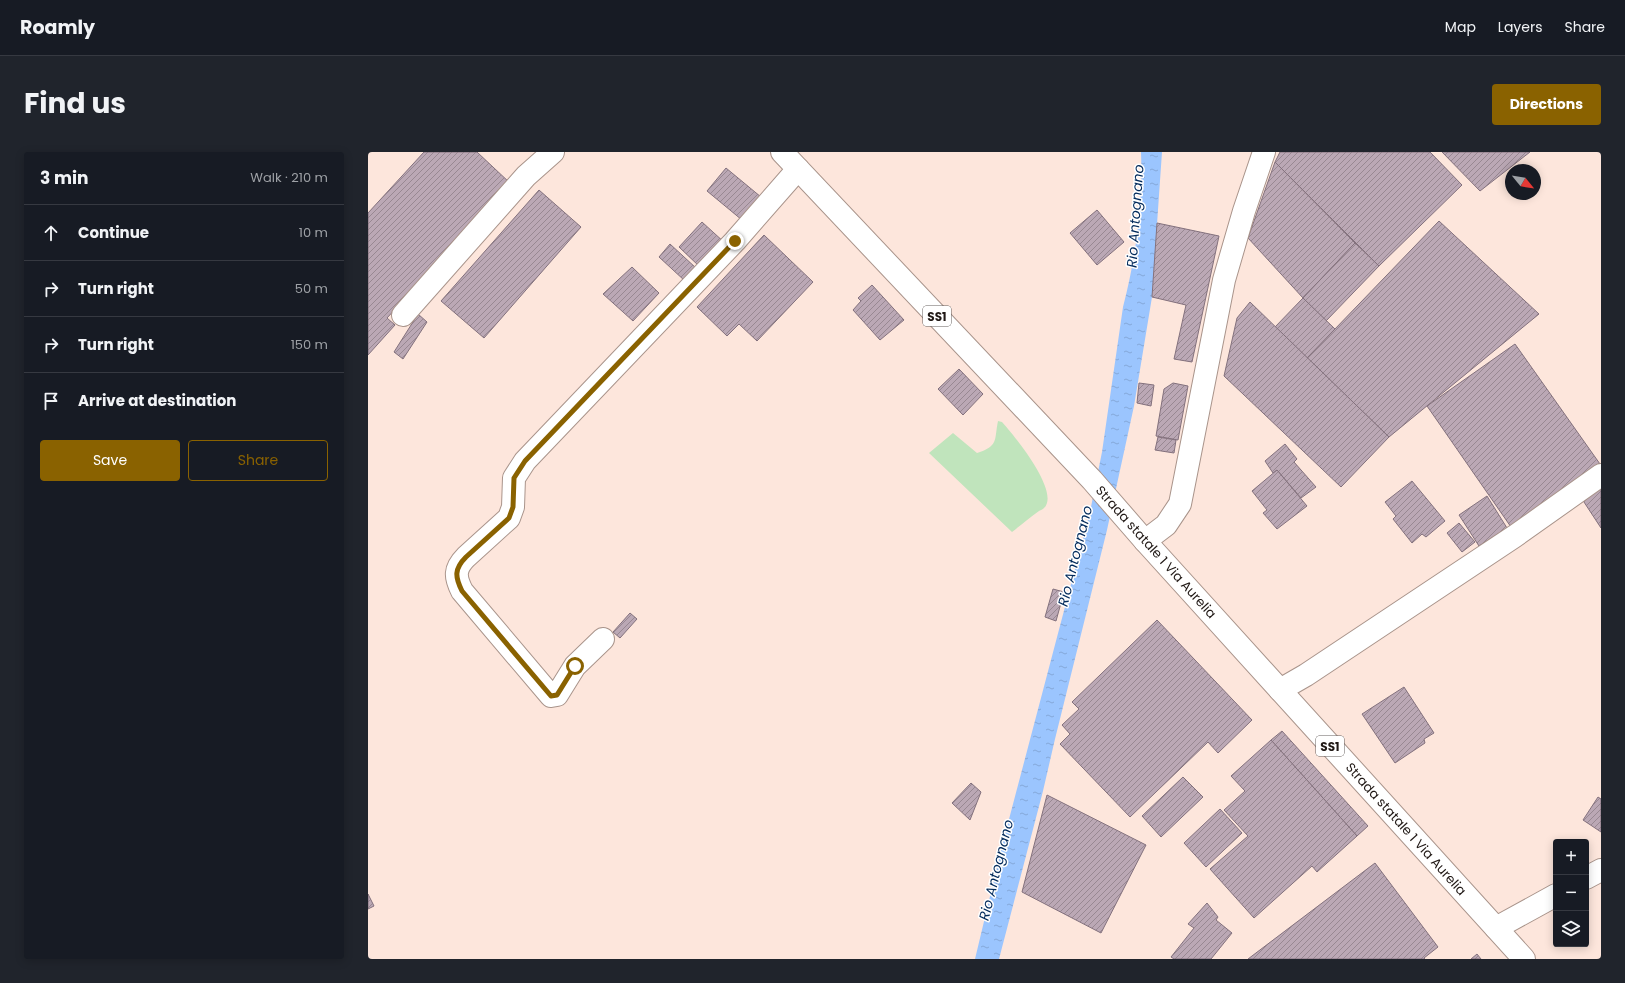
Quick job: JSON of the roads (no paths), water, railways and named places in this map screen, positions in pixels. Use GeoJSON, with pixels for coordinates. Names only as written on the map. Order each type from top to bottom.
{"type":"FeatureCollection","features":[{"type":"Feature","properties":{"kind":"main road"},"geometry":{"type":"LineString","coordinates":[[403,315],[526,176],[553,152]]}},
{"type":"Feature","properties":{"kind":"main road"},"geometry":{"type":"LineString","coordinates":[[1141,537],[1166,525],[1180,504],[1224,280],[1264,152]]}},
{"type":"Feature","properties":{"kind":"main road"},"geometry":{"type":"LineString","coordinates":[[603,639],[575,666],[557,695],[551,696],[462,591],[456,580],[456,571],[460,563],[466,557],[509,518],[513,507],[514,478],[525,461],[730,247],[785,157]]}},
{"type":"Feature","properties":{"kind":"main road","name":"Strada statale 1 Via Aurelia"},"geometry":{"type":"LineString","coordinates":[[785,157],[1092,480],[1141,537],[1524,959]]}},
{"type":"Feature","properties":{"kind":"main road"},"geometry":{"type":"LineString","coordinates":[[1280,690],[1306,675],[1515,536],[1601,476]]}},
{"type":"Feature","properties":{"kind":"main road"},"geometry":{"type":"LineString","coordinates":[[1589,876],[1601,870]]}},
{"type":"Feature","properties":{"kind":"main road"},"geometry":{"type":"LineString","coordinates":[[1496,928],[1553,897]]}},
{"type":"Feature","properties":{"kind":"water"},"geometry":{"type":"Polygon","coordinates":[[[1141,152],[1162,152],[1152,297],[1134,406],[1107,530],[1043,791],[999,959],[975,959],[1003,842],[1090,512],[1102,452],[1123,307],[1132,269],[1138,230],[1141,191],[1141,152]]]}},
{"type":"Feature","properties":{"kind":"water label","name":"Rio Antognano"},"geometry":{"type":"Point","coordinates":[1135,216]}},
{"type":"Feature","properties":{"kind":"water label","name":"Rio Antognano"},"geometry":{"type":"Point","coordinates":[1075,556]}},
{"type":"Feature","properties":{"kind":"water label","name":"Rio Antognano"},"geometry":{"type":"Point","coordinates":[996,870]}}]}
